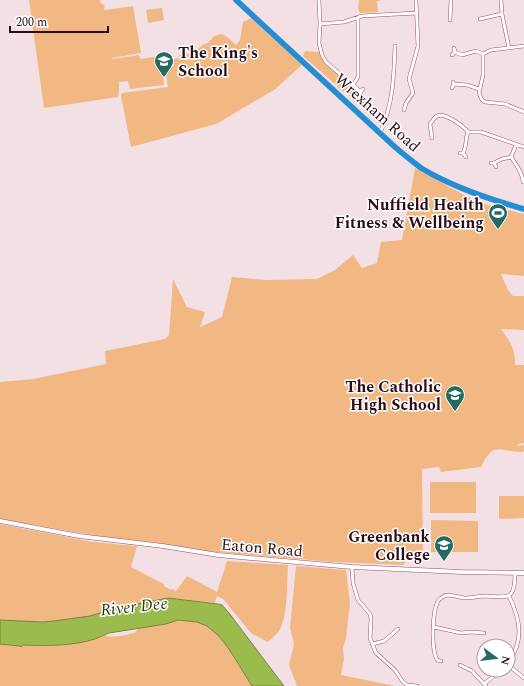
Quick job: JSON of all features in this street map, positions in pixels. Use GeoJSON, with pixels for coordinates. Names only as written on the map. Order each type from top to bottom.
{"type":"FeatureCollection","features":[{"type":"Feature","properties":{"kind":"highway","name":"Wrexham Road"},"geometry":{"type":"LineString","coordinates":[[236,0],[413,162],[432,174],[481,195],[524,209]]}},
{"type":"Feature","properties":{"kind":"street"},"geometry":{"type":"LineString","coordinates":[[319,0],[320,24],[318,43],[322,55],[326,62],[361,91]]}},
{"type":"Feature","properties":{"kind":"street"},"geometry":{"type":"LineString","coordinates":[[399,105],[404,108],[406,102],[413,93],[409,74],[415,58],[417,42],[416,0]]}},
{"type":"Feature","properties":{"kind":"street"},"geometry":{"type":"LineString","coordinates":[[445,18],[450,19],[451,0]]}},
{"type":"Feature","properties":{"kind":"street"},"geometry":{"type":"LineString","coordinates":[[501,0],[502,14],[509,48]]}},
{"type":"Feature","properties":{"kind":"street"},"geometry":{"type":"LineString","coordinates":[[320,24],[344,22],[358,17],[375,15],[416,13]]}},
{"type":"Feature","properties":{"kind":"street"},"geometry":{"type":"LineString","coordinates":[[482,14],[481,19],[502,14]]}},
{"type":"Feature","properties":{"kind":"street"},"geometry":{"type":"LineString","coordinates":[[353,85],[357,79],[358,73],[358,17]]}},
{"type":"Feature","properties":{"kind":"street"},"geometry":{"type":"LineString","coordinates":[[412,42],[417,42]]}},
{"type":"Feature","properties":{"kind":"street"},"geometry":{"type":"LineString","coordinates":[[380,133],[385,122],[393,92],[395,46]]}},
{"type":"Feature","properties":{"kind":"street"},"geometry":{"type":"LineString","coordinates":[[454,52],[462,55],[476,51],[483,54],[491,50],[524,46]]}},
{"type":"Feature","properties":{"kind":"street"},"geometry":{"type":"LineString","coordinates":[[483,54],[483,75],[479,89],[480,97],[485,102],[505,104],[524,112]]}},
{"type":"Feature","properties":{"kind":"street"},"geometry":{"type":"LineString","coordinates":[[453,85],[467,85],[479,89]]}},
{"type":"Feature","properties":{"kind":"street"},"geometry":{"type":"LineString","coordinates":[[432,138],[430,132],[430,124],[432,120],[437,116],[445,116],[460,124],[468,132],[481,132],[524,147]]}},
{"type":"Feature","properties":{"kind":"street"},"geometry":{"type":"LineString","coordinates":[[425,132],[430,132]]}},
{"type":"Feature","properties":{"kind":"street"},"geometry":{"type":"LineString","coordinates":[[466,157],[461,153],[466,146],[465,142],[468,132]]}},
{"type":"Feature","properties":{"kind":"street"},"geometry":{"type":"LineString","coordinates":[[511,157],[516,145]]}},
{"type":"Feature","properties":{"kind":"street"},"geometry":{"type":"LineString","coordinates":[[494,164],[502,159],[511,157]]}},
{"type":"Feature","properties":{"kind":"street"},"geometry":{"type":"LineString","coordinates":[[511,157],[519,170],[523,183]]}},
{"type":"Feature","properties":{"kind":"street","name":"Eaton Road"},"geometry":{"type":"LineString","coordinates":[[0,521],[79,536],[163,546],[205,554],[352,567],[524,573]]}},
{"type":"Feature","properties":{"kind":"street"},"geometry":{"type":"LineString","coordinates":[[352,567],[353,583],[358,600],[370,614],[370,638],[376,653],[395,670],[403,682],[407,685],[417,686]]}},
{"type":"Feature","properties":{"kind":"street"},"geometry":{"type":"LineString","coordinates":[[441,661],[435,661],[434,651],[434,627],[436,608],[439,599],[446,595],[467,598],[487,596],[504,598],[509,596],[511,593],[514,585],[515,573]]}},
{"type":"Feature","properties":{"kind":"street"},"geometry":{"type":"LineString","coordinates":[[509,596],[516,609],[520,630],[516,651]]}},
{"type":"Feature","properties":{"kind":"street"},"geometry":{"type":"LineString","coordinates":[[434,627],[481,634]]}},
{"type":"Feature","properties":{"kind":"street"},"geometry":{"type":"LineString","coordinates":[[372,644],[384,641],[398,629]]}},
{"type":"Feature","properties":{"kind":"street"},"geometry":{"type":"LineString","coordinates":[[460,665],[465,670],[472,671],[485,685],[492,678]]}},
{"type":"Feature","properties":{"kind":"street"},"geometry":{"type":"LineString","coordinates":[[516,671],[524,678]]}},
{"type":"Feature","properties":{"kind":"shaded area"},"geometry":{"type":"Polygon","coordinates":[[[29,0],[100,0],[100,2],[105,6],[105,10],[133,6],[141,53],[112,59],[139,55],[140,59],[160,56],[164,85],[130,89],[128,81],[119,82],[118,97],[44,108],[29,0]]]}},
{"type":"Feature","properties":{"kind":"shaded area"},"geometry":{"type":"Polygon","coordinates":[[[359,0],[381,0],[377,1],[378,12],[360,13],[358,8],[359,0]]]}},
{"type":"Feature","properties":{"kind":"shaded area"},"geometry":{"type":"Polygon","coordinates":[[[162,8],[164,20],[148,23],[146,10],[162,8]]]}},
{"type":"Feature","properties":{"kind":"shaded area"},"geometry":{"type":"Polygon","coordinates":[[[251,18],[302,65],[274,90],[216,124],[131,147],[121,96],[122,93],[168,87],[165,68],[174,66],[174,59],[179,58],[179,55],[192,53],[204,44],[208,43],[214,36],[222,34],[236,45],[240,40],[243,22],[251,18]]]}},
{"type":"Feature","properties":{"kind":"shaded area"},"geometry":{"type":"Polygon","coordinates":[[[305,51],[319,52],[323,60],[351,84],[344,92],[303,56],[305,51]]]}},
{"type":"Feature","properties":{"kind":"shaded area"},"geometry":{"type":"Polygon","coordinates":[[[353,86],[369,105],[365,110],[347,94],[353,86]]]}},
{"type":"Feature","properties":{"kind":"shaded area"},"geometry":{"type":"Polygon","coordinates":[[[415,168],[481,203],[524,214],[524,276],[501,274],[508,290],[513,296],[524,296],[524,330],[501,329],[512,346],[515,365],[524,365],[524,443],[518,444],[518,446],[524,445],[524,451],[514,452],[498,449],[494,450],[490,453],[481,467],[441,472],[439,467],[422,469],[423,558],[406,559],[404,565],[334,562],[204,551],[158,543],[104,537],[0,519],[0,382],[33,379],[106,364],[105,351],[165,339],[169,335],[173,279],[187,307],[205,312],[200,327],[222,317],[232,277],[266,280],[317,279],[335,270],[353,255],[362,268],[377,263],[381,242],[402,240],[415,168]]]}},
{"type":"Feature","properties":{"kind":"shaded area"},"geometry":{"type":"Polygon","coordinates":[[[430,482],[476,482],[476,513],[430,513],[430,482]]]}},
{"type":"Feature","properties":{"kind":"shaded area"},"geometry":{"type":"Polygon","coordinates":[[[499,496],[524,496],[524,518],[499,519],[499,496]]]}},
{"type":"Feature","properties":{"kind":"shaded area"},"geometry":{"type":"Polygon","coordinates":[[[431,520],[478,521],[478,552],[431,552],[431,520]]]}},
{"type":"Feature","properties":{"kind":"shaded area"},"geometry":{"type":"Polygon","coordinates":[[[0,524],[93,542],[137,546],[131,567],[164,584],[164,586],[171,590],[176,591],[187,576],[217,592],[227,561],[288,565],[286,599],[282,625],[279,631],[268,642],[251,633],[223,599],[217,596],[215,603],[168,598],[117,608],[90,616],[54,621],[43,622],[0,620],[0,524]]]}},
{"type":"Feature","properties":{"kind":"shaded area"},"geometry":{"type":"Polygon","coordinates":[[[296,566],[346,570],[350,603],[346,638],[343,648],[344,659],[341,675],[395,686],[297,686],[289,665],[294,644],[290,628],[296,566]]]}},
{"type":"Feature","properties":{"kind":"shaded area"},"geometry":{"type":"Polygon","coordinates":[[[178,620],[192,621],[205,625],[219,636],[232,652],[254,686],[0,686],[0,644],[50,646],[77,643],[106,634],[106,636],[128,635],[135,633],[139,627],[166,624],[178,620]]]}},
{"type":"Feature","properties":{"kind":"water","name":"River Dee"},"geometry":{"type":"Polygon","coordinates":[[[168,598],[222,605],[284,686],[252,686],[219,636],[207,626],[197,622],[178,620],[166,624],[109,633],[95,639],[69,644],[23,645],[21,647],[0,644],[0,620],[43,622],[54,621],[90,616],[117,608],[168,598]]]}},
{"type":"Feature","properties":{"kind":"place","name":"The King's School"},"geometry":{"type":"Point","coordinates":[164,78]}},
{"type":"Feature","properties":{"kind":"place","name":"Nuffield Health Fitness & Wellbeing"},"geometry":{"type":"Point","coordinates":[498,230]}},
{"type":"Feature","properties":{"kind":"place","name":"The Catholic High School"},"geometry":{"type":"Point","coordinates":[455,412]}},
{"type":"Feature","properties":{"kind":"place","name":"Greenbank College"},"geometry":{"type":"Point","coordinates":[444,562]}}]}
